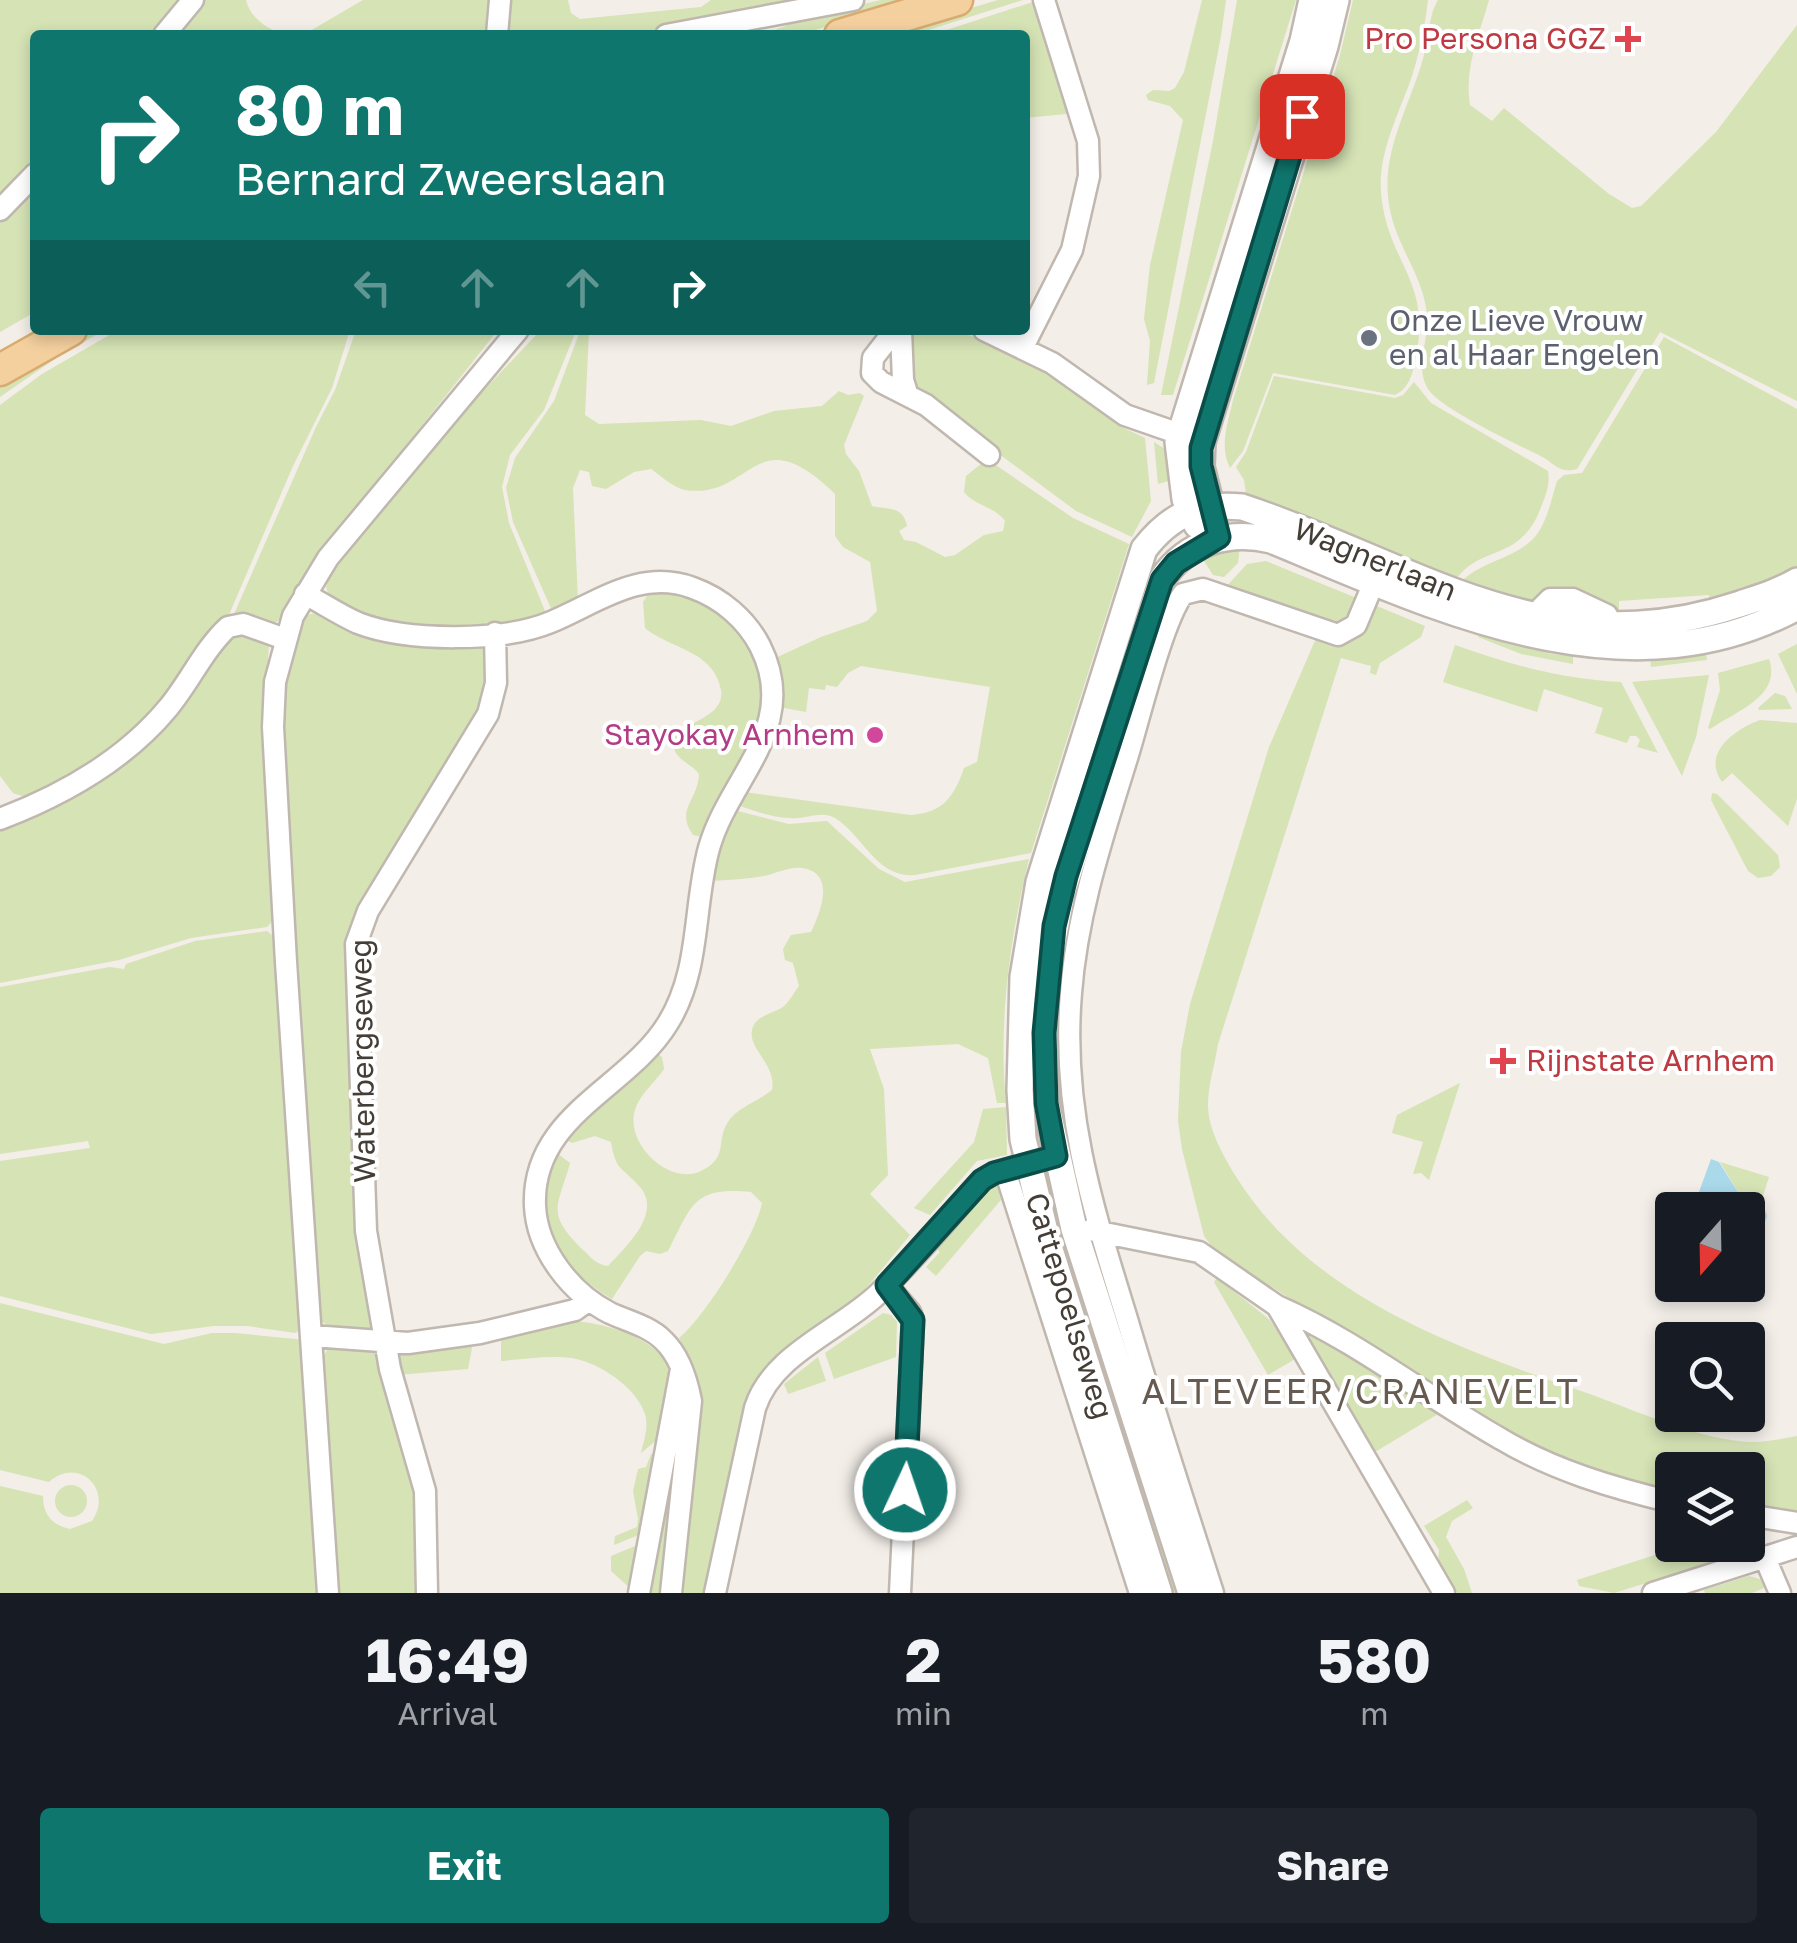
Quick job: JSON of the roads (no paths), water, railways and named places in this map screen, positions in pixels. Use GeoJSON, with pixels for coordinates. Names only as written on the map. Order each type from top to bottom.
{"type":"FeatureCollection","features":[{"type":"Feature","properties":{"kind":"main road"},"geometry":{"type":"LineString","coordinates":[[857,30],[957,0]]}},
{"type":"Feature","properties":{"kind":"main road"},"geometry":{"type":"LineString","coordinates":[[0,352],[31,335]]}},
{"type":"Feature","properties":{"kind":"main road"},"geometry":{"type":"LineString","coordinates":[[0,370],[62,335]]}},
{"type":"Feature","properties":{"kind":"street"},"geometry":{"type":"LineString","coordinates":[[168,30],[193,0]]}},
{"type":"Feature","properties":{"kind":"street"},"geometry":{"type":"LineString","coordinates":[[497,30],[500,0]]}},
{"type":"Feature","properties":{"kind":"street"},"geometry":{"type":"LineString","coordinates":[[693,30],[853,0]]}},
{"type":"Feature","properties":{"kind":"street"},"geometry":{"type":"LineString","coordinates":[[1030,332],[1072,250],[1090,176],[1088,140],[1044,0]]}},
{"type":"Feature","properties":{"kind":"street"},"geometry":{"type":"LineString","coordinates":[[1212,540],[1200,508],[1201,466],[1191,438],[1312,0]]}},
{"type":"Feature","properties":{"kind":"street"},"geometry":{"type":"LineString","coordinates":[[1191,438],[1325,46],[1336,0]]}},
{"type":"Feature","properties":{"kind":"street"},"geometry":{"type":"LineString","coordinates":[[0,210],[30,179]]}},
{"type":"Feature","properties":{"kind":"street"},"geometry":{"type":"LineString","coordinates":[[328,1593],[273,728],[275,682],[285,638],[305,594],[340,543],[514,335]]}},
{"type":"Feature","properties":{"kind":"street"},"geometry":{"type":"LineString","coordinates":[[893,335],[875,354],[871,368],[876,378],[907,393],[989,455]]}},
{"type":"Feature","properties":{"kind":"street"},"geometry":{"type":"LineString","coordinates":[[899,335],[907,393]]}},
{"type":"Feature","properties":{"kind":"street"},"geometry":{"type":"LineString","coordinates":[[996,335],[1052,363],[1125,415],[1191,438]]}},
{"type":"Feature","properties":{"kind":"street"},"geometry":{"type":"LineString","coordinates":[[1023,346],[1029,335]]}},
{"type":"Feature","properties":{"kind":"street"},"geometry":{"type":"LineString","coordinates":[[875,354],[902,358]]}},
{"type":"Feature","properties":{"kind":"street","name":"Wagnerlaan"},"geometry":{"type":"LineString","coordinates":[[1200,508],[1242,507],[1263,514],[1537,626],[1606,644],[1709,639],[1760,626],[1797,607]]}},
{"type":"Feature","properties":{"kind":"street","name":"Cattepoelseweg"},"geometry":{"type":"LineString","coordinates":[[1159,1593],[1047,1240],[1018,1166],[1021,1002],[1025,952],[1039,882],[1137,565],[1156,535],[1200,508]]}},
{"type":"Feature","properties":{"kind":"street","name":"Wagnerlaan"},"geometry":{"type":"LineString","coordinates":[[1212,540],[1243,535],[1270,540],[1471,620],[1537,626],[1597,619],[1638,624],[1677,621],[1766,597],[1797,581]]}},
{"type":"Feature","properties":{"kind":"street","name":"Cattepoelseweg"},"geometry":{"type":"LineString","coordinates":[[1191,1593],[1086,1230],[1071,1102],[1069,1030],[1073,966],[1094,865],[1168,570],[1212,540]]}},
{"type":"Feature","properties":{"kind":"street"},"geometry":{"type":"LineString","coordinates":[[305,594],[354,621],[378,629],[446,636],[521,631],[552,622],[614,591],[670,582],[700,590],[731,609],[752,632],[770,671],[772,706],[767,732],[709,847],[689,973],[674,1011],[649,1048],[562,1126],[539,1169],[535,1206],[544,1244],[560,1270],[589,1300],[652,1331],[672,1350],[681,1369],[691,1401],[671,1593]]}},
{"type":"Feature","properties":{"kind":"street","name":"Wagnerlaan"},"geometry":{"type":"LineString","coordinates":[[1211,592],[1338,635],[1356,625],[1374,582]]}},
{"type":"Feature","properties":{"kind":"street","name":"Cattepoelseweg"},"geometry":{"type":"LineString","coordinates":[[1211,592],[1198,589],[1183,594],[1153,638],[1066,876],[1054,926],[1044,1033],[1046,1103],[1056,1156],[1086,1230],[1213,1593]]}},
{"type":"Feature","properties":{"kind":"street"},"geometry":{"type":"LineString","coordinates":[[0,819],[82,780],[120,755],[168,708],[228,626],[243,624],[285,638]]}},
{"type":"Feature","properties":{"kind":"street","name":"Waterbergseweg"},"geometry":{"type":"LineString","coordinates":[[427,1593],[424,1491],[385,1344],[366,1231],[356,944],[368,911],[488,714],[496,683],[496,633]]}},
{"type":"Feature","properties":{"kind":"street"},"geometry":{"type":"LineString","coordinates":[[715,1593],[755,1408],[764,1386],[781,1368],[865,1306],[982,1180],[1056,1156]]}},
{"type":"Feature","properties":{"kind":"street","name":"Cattepoelseweg"},"geometry":{"type":"LineString","coordinates":[[1018,1166],[1008,1180],[1140,1593]]}},
{"type":"Feature","properties":{"kind":"street"},"geometry":{"type":"LineString","coordinates":[[1047,1240],[1051,1233],[1086,1230],[1199,1252],[1277,1306],[1320,1325],[1518,1448],[1584,1477],[1655,1497]]}},
{"type":"Feature","properties":{"kind":"street"},"geometry":{"type":"LineString","coordinates":[[887,1285],[913,1320],[900,1593]]}},
{"type":"Feature","properties":{"kind":"street"},"geometry":{"type":"LineString","coordinates":[[312,1336],[385,1344],[480,1333],[576,1310],[589,1300]]}},
{"type":"Feature","properties":{"kind":"street"},"geometry":{"type":"LineString","coordinates":[[1277,1306],[1444,1593]]}},
{"type":"Feature","properties":{"kind":"street"},"geometry":{"type":"LineString","coordinates":[[639,1593],[681,1369]]}},
{"type":"Feature","properties":{"kind":"street"},"geometry":{"type":"LineString","coordinates":[[1765,1518],[1797,1523]]}},
{"type":"Feature","properties":{"kind":"street"},"geometry":{"type":"LineString","coordinates":[[1780,1593],[1765,1558],[1797,1548]]}},
{"type":"Feature","properties":{"kind":"street"},"geometry":{"type":"LineString","coordinates":[[1653,1593],[1752,1562]]}},
{"type":"Feature","properties":{"kind":"water"},"geometry":{"type":"Polygon","coordinates":[[[1711,1159],[1719,1162],[1738,1192],[1699,1192],[1711,1159]]]}},
{"type":"Feature","properties":{"kind":"place","name":"Pro Persona GGZ"},"geometry":{"type":"Point","coordinates":[1628,39]}},
{"type":"Feature","properties":{"kind":"place","name":"Onze Lieve Vrouw en al Haar Engelen"},"geometry":{"type":"Point","coordinates":[1369,338]}},
{"type":"Feature","properties":{"kind":"place","name":"Stayokay Arnhem"},"geometry":{"type":"Point","coordinates":[875,735]}},
{"type":"Feature","properties":{"kind":"place","name":"Rijnstate Arnhem"},"geometry":{"type":"Point","coordinates":[1503,1061]}},
{"type":"Feature","properties":{"kind":"district","name":"ALTEVEER/CRANEVELT"},"geometry":{"type":"Point","coordinates":[1361,1392]}}]}
